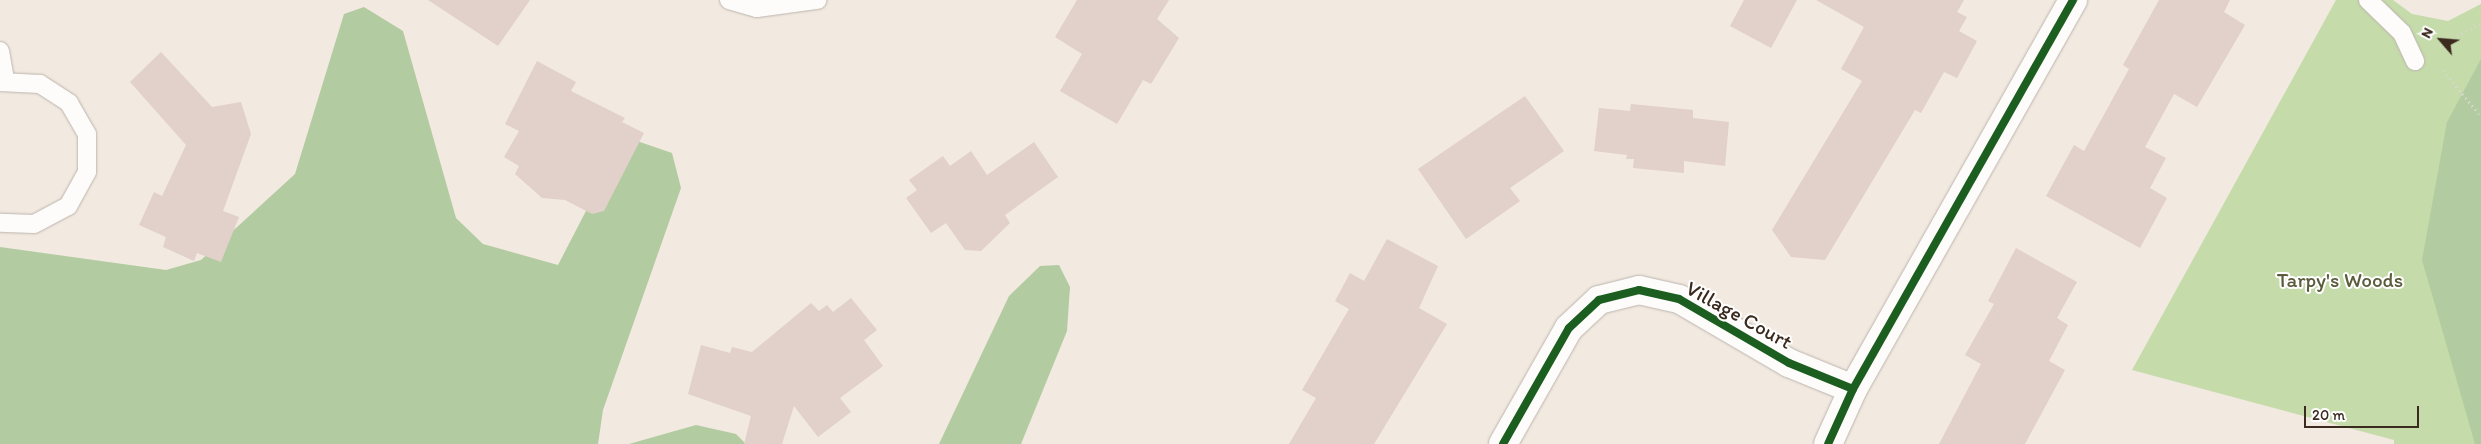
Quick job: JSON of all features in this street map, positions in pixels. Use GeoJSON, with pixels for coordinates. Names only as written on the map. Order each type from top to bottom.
{"type":"FeatureCollection","features":[{"type":"Feature","properties":{"kind":"street"},"geometry":{"type":"LineString","coordinates":[[1828,444],[1853,389],[2073,0]]}},
{"type":"Feature","properties":{"kind":"street","name":"Village Court"},"geometry":{"type":"LineString","coordinates":[[1503,444],[1569,328],[1599,300],[1639,290],[1679,299],[1789,363],[1853,389]]}},
{"type":"Feature","properties":{"kind":"lane"},"geometry":{"type":"LineString","coordinates":[[729,0],[757,8],[818,0]]}},
{"type":"Feature","properties":{"kind":"lane"},"geometry":{"type":"LineString","coordinates":[[2368,0],[2402,33],[2422,57]]}},
{"type":"Feature","properties":{"kind":"lane"},"geometry":{"type":"LineString","coordinates":[[0,51],[3,81],[40,84],[69,103],[87,134],[87,172],[68,206],[34,224],[0,223]]}},
{"type":"Feature","properties":{"kind":"path"},"geometry":{"type":"LineString","coordinates":[[2481,23],[2422,57],[2481,116]]}},
{"type":"Feature","properties":{"kind":"green space","name":"Tarpy's Woods"},"geometry":{"type":"Polygon","coordinates":[[[2336,0],[2393,0],[2412,14],[2448,21],[2481,4],[2481,444],[2394,444],[2394,440],[2132,370],[2336,0]]]}},
{"type":"Feature","properties":{"kind":"green space"},"geometry":{"type":"Polygon","coordinates":[[[364,7],[403,31],[456,218],[483,244],[558,265],[616,153],[637,141],[672,153],[681,188],[603,410],[598,444],[0,444],[0,247],[166,270],[201,260],[295,174],[344,14],[364,7]]]}},
{"type":"Feature","properties":{"kind":"green space"},"geometry":{"type":"Polygon","coordinates":[[[2481,59],[2481,444],[2475,444],[2422,260],[2447,122],[2481,59]]]}},
{"type":"Feature","properties":{"kind":"green space"},"geometry":{"type":"Polygon","coordinates":[[[1059,265],[1070,287],[1067,331],[1021,444],[939,444],[1009,296],[1040,266],[1059,265]]]}},
{"type":"Feature","properties":{"kind":"green space"},"geometry":{"type":"Polygon","coordinates":[[[696,425],[736,434],[746,444],[629,444],[696,425]]]}},
{"type":"Feature","properties":{"kind":"building"},"geometry":{"type":"Polygon","coordinates":[[[428,0],[530,0],[498,46],[428,0]]]}},
{"type":"Feature","properties":{"kind":"building"},"geometry":{"type":"Polygon","coordinates":[[[1077,0],[1169,0],[1157,19],[1179,38],[1151,84],[1143,80],[1117,124],[1060,91],[1082,54],[1055,37],[1077,0]]]}},
{"type":"Feature","properties":{"kind":"building"},"geometry":{"type":"Polygon","coordinates":[[[1744,0],[1797,0],[1771,48],[1730,26],[1744,0]]]}},
{"type":"Feature","properties":{"kind":"building"},"geometry":{"type":"Polygon","coordinates":[[[1816,0],[1964,0],[1957,12],[1967,17],[1959,31],[1977,41],[1957,78],[1944,72],[1921,113],[1915,110],[1825,260],[1791,257],[1772,230],[1862,81],[1841,69],[1864,27],[1816,0]]]}},
{"type":"Feature","properties":{"kind":"building"},"geometry":{"type":"Polygon","coordinates":[[[2159,0],[2230,0],[2224,12],[2245,25],[2197,107],[2174,94],[2145,147],[2166,158],[2150,188],[2167,198],[2140,248],[2046,196],[2074,145],[2084,151],[2129,69],[2123,65],[2159,0]]]}},
{"type":"Feature","properties":{"kind":"building"},"geometry":{"type":"Polygon","coordinates":[[[161,52],[212,107],[241,102],[251,134],[223,211],[239,217],[221,262],[197,253],[194,261],[163,247],[166,237],[139,225],[154,192],[162,196],[186,145],[130,82],[161,52]]]}},
{"type":"Feature","properties":{"kind":"building"},"geometry":{"type":"Polygon","coordinates":[[[537,61],[576,82],[571,91],[625,118],[622,122],[644,133],[604,211],[592,214],[565,200],[542,198],[515,174],[519,166],[504,157],[519,131],[505,124],[537,61]]]}},
{"type":"Feature","properties":{"kind":"building"},"geometry":{"type":"Polygon","coordinates":[[[1525,96],[1564,151],[1510,188],[1520,201],[1466,239],[1418,169],[1525,96]]]}},
{"type":"Feature","properties":{"kind":"building"},"geometry":{"type":"Polygon","coordinates":[[[1631,104],[1693,110],[1693,118],[1729,122],[1725,166],[1684,161],[1684,173],[1633,168],[1634,159],[1626,159],[1627,155],[1594,151],[1599,108],[1630,111],[1631,104]]]}},
{"type":"Feature","properties":{"kind":"building"},"geometry":{"type":"Polygon","coordinates":[[[1034,142],[1058,177],[1005,215],[1010,223],[981,251],[965,250],[946,223],[931,233],[906,198],[917,190],[909,180],[943,156],[950,166],[971,151],[987,175],[1034,142]]]}},
{"type":"Feature","properties":{"kind":"building"},"geometry":{"type":"Polygon","coordinates":[[[1387,239],[1438,266],[1419,308],[1447,324],[1374,444],[1289,444],[1316,398],[1302,390],[1349,309],[1335,301],[1350,273],[1364,281],[1387,239]]]}},
{"type":"Feature","properties":{"kind":"building"},"geometry":{"type":"Polygon","coordinates":[[[2016,248],[2077,282],[2057,318],[2068,325],[2049,361],[2065,370],[2025,444],[1939,444],[1981,364],[1965,355],[1994,304],[1988,301],[2016,248]]]}},
{"type":"Feature","properties":{"kind":"building"},"geometry":{"type":"Polygon","coordinates":[[[851,298],[877,330],[864,340],[883,366],[840,398],[851,412],[818,437],[794,406],[782,444],[744,444],[751,416],[688,394],[701,345],[730,353],[732,347],[752,352],[811,303],[819,311],[827,305],[833,312],[851,298]]]}},
{"type":"Feature","properties":{"kind":"cycle path"},"geometry":{"type":"LineString","coordinates":[[1853,389],[2073,0]]}},
{"type":"Feature","properties":{"kind":"cycle path"},"geometry":{"type":"LineString","coordinates":[[1503,444],[1569,328],[1599,300],[1639,290],[1679,299],[1789,363],[1853,389],[1828,444]]}}]}
